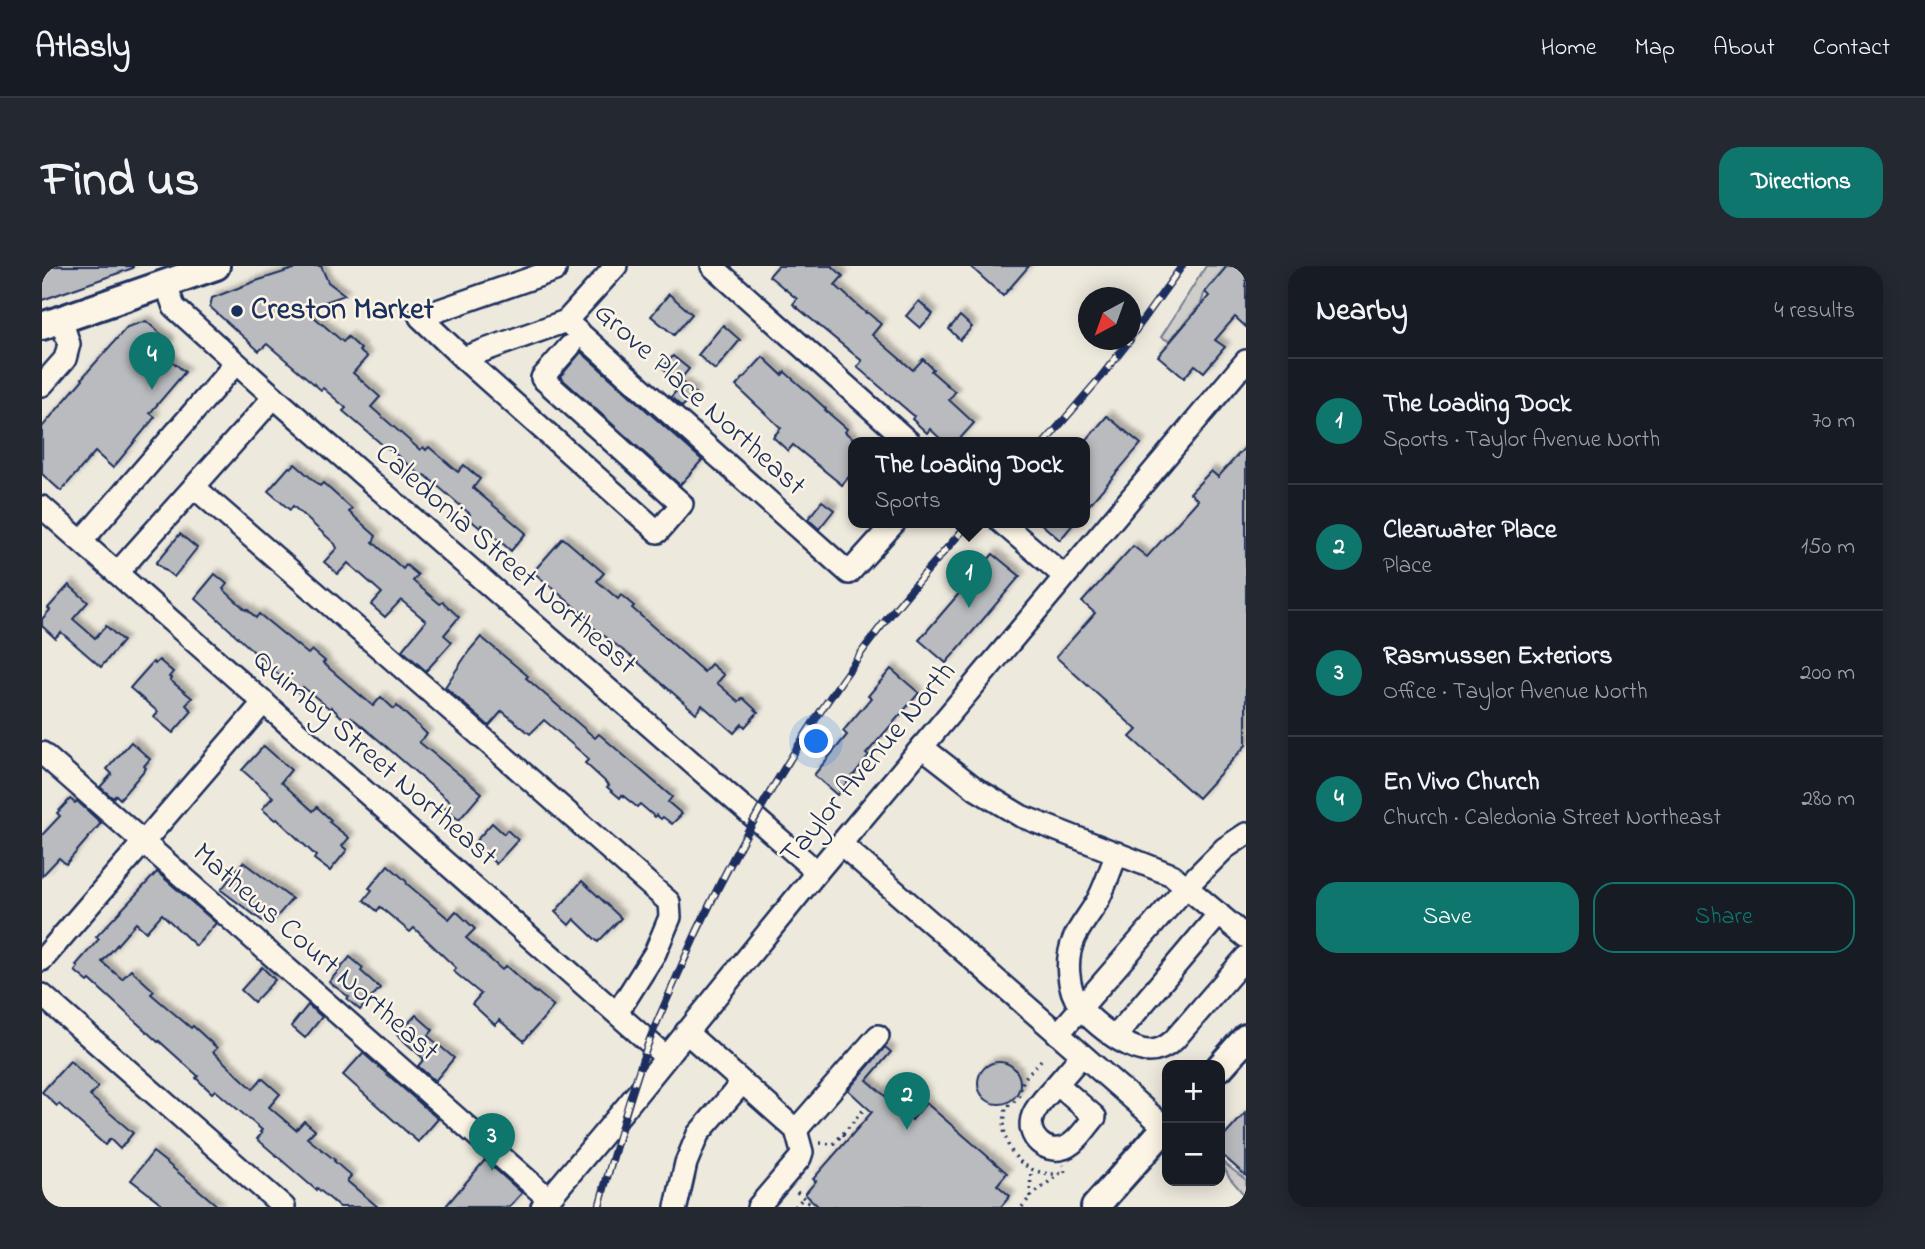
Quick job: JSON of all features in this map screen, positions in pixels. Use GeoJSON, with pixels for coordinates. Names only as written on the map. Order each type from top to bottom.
{"type":"FeatureCollection","features":[{"type":"Feature","properties":{"kind":"main road"},"geometry":{"type":"LineString","coordinates":[[52,323],[216,266]]}},
{"type":"Feature","properties":{"kind":"main road"},"geometry":{"type":"LineString","coordinates":[[1095,1207],[1162,1132]]}},
{"type":"Feature","properties":{"kind":"street","name":"Grove Place Northeast"},"geometry":{"type":"LineString","coordinates":[[615,266],[566,321],[849,573],[890,528]]}},
{"type":"Feature","properties":{"kind":"street"},"geometry":{"type":"LineString","coordinates":[[712,266],[903,437]]}},
{"type":"Feature","properties":{"kind":"street"},"geometry":{"type":"LineString","coordinates":[[555,270],[420,317],[658,532],[682,504],[542,378],[570,346]]}},
{"type":"Feature","properties":{"kind":"street","name":"Caledonia Street Northeast"},"geometry":{"type":"LineString","coordinates":[[166,284],[174,307],[817,872]]}},
{"type":"Feature","properties":{"kind":"street"},"geometry":{"type":"LineString","coordinates":[[463,358],[566,321]]}},
{"type":"Feature","properties":{"kind":"street"},"geometry":{"type":"LineString","coordinates":[[42,385],[65,359],[69,344],[52,323]]}},
{"type":"Feature","properties":{"kind":"street","name":"Taylor Avenue North"},"geometry":{"type":"LineString","coordinates":[[545,1203],[817,872],[1246,361]]}},
{"type":"Feature","properties":{"kind":"street"},"geometry":{"type":"LineString","coordinates":[[82,541],[236,363]]}},
{"type":"Feature","properties":{"kind":"street"},"geometry":{"type":"LineString","coordinates":[[118,572],[274,397]]}},
{"type":"Feature","properties":{"kind":"street"},"geometry":{"type":"LineString","coordinates":[[194,487],[669,902],[670,917],[655,953],[617,1013]]}},
{"type":"Feature","properties":{"kind":"street","name":"Quimby Street Northeast"},"geometry":{"type":"LineString","coordinates":[[42,507],[666,1056]]}},
{"type":"Feature","properties":{"kind":"street"},"geometry":{"type":"LineString","coordinates":[[1008,528],[1064,576]]}},
{"type":"Feature","properties":{"kind":"street"},"geometry":{"type":"LineString","coordinates":[[42,960],[264,702]]}},
{"type":"Feature","properties":{"kind":"street"},"geometry":{"type":"LineString","coordinates":[[922,747],[976,789],[1009,810],[1164,871],[1246,937]]}},
{"type":"Feature","properties":{"kind":"street","name":"Mathews Court Northeast"},"geometry":{"type":"LineString","coordinates":[[42,753],[545,1203]]}},
{"type":"Feature","properties":{"kind":"street"},"geometry":{"type":"LineString","coordinates":[[1058,1034],[1186,887],[1225,848],[1246,834]]}},
{"type":"Feature","properties":{"kind":"street"},"geometry":{"type":"LineString","coordinates":[[841,844],[1162,1124]]}},
{"type":"Feature","properties":{"kind":"street"},"geometry":{"type":"LineString","coordinates":[[1116,853],[1099,898],[1073,940],[1069,958],[1072,991],[1081,1008],[1115,1037],[1136,1050],[1164,1049],[1246,957]]}},
{"type":"Feature","properties":{"kind":"street"},"geometry":{"type":"LineString","coordinates":[[1115,1037],[1219,914]]}},
{"type":"Feature","properties":{"kind":"street"},"geometry":{"type":"LineString","coordinates":[[42,995],[284,1207]]}},
{"type":"Feature","properties":{"kind":"street"},"geometry":{"type":"LineString","coordinates":[[686,1032],[796,1130],[802,1152],[800,1158],[758,1207]]}},
{"type":"Feature","properties":{"kind":"street"},"geometry":{"type":"LineString","coordinates":[[796,1130],[878,1035]]}},
{"type":"Feature","properties":{"kind":"street"},"geometry":{"type":"LineString","coordinates":[[1057,1084],[1082,1055]]}},
{"type":"Feature","properties":{"kind":"street"},"geometry":{"type":"LineString","coordinates":[[676,1207],[686,1163],[698,1134],[742,1083]]}},
{"type":"Feature","properties":{"kind":"path"},"geometry":{"type":"LineString","coordinates":[[834,1144],[866,1107]]}},
{"type":"Feature","properties":{"kind":"path"},"geometry":{"type":"LineString","coordinates":[[843,1134],[849,1139]]}},
{"type":"Feature","properties":{"kind":"path"},"geometry":{"type":"LineString","coordinates":[[814,1142],[834,1144],[839,1149]]}},
{"type":"Feature","properties":{"kind":"path"},"geometry":{"type":"LineString","coordinates":[[1030,1197],[1031,1170]]}},
{"type":"Feature","properties":{"kind":"path"},"geometry":{"type":"LineString","coordinates":[[1022,1207],[1030,1197],[1059,1174]]}},
{"type":"Feature","properties":{"kind":"path"},"geometry":{"type":"LineString","coordinates":[[795,1207],[803,1198]]}},
{"type":"Feature","properties":{"kind":"shaded area"},"geometry":{"type":"Polygon","coordinates":[[[1206,266],[1228,266],[1204,294],[1201,304],[1169,341],[1161,337],[1206,266]]]}},
{"type":"Feature","properties":{"kind":"shaded area"},"geometry":{"type":"Polygon","coordinates":[[[1225,1164],[1246,1180],[1246,1197],[1229,1177],[1225,1164]]]}},
{"type":"Feature","properties":{"kind":"building"},"geometry":{"type":"Polygon","coordinates":[[[42,266],[133,266],[133,268],[42,300],[42,266]]]}},
{"type":"Feature","properties":{"kind":"building"},"geometry":{"type":"Polygon","coordinates":[[[303,266],[321,266],[328,282],[345,295],[305,309],[343,342],[348,337],[367,357],[353,373],[380,397],[371,407],[420,450],[429,447],[458,472],[464,465],[480,479],[473,488],[526,533],[511,551],[482,525],[480,528],[467,517],[470,514],[425,475],[423,477],[343,411],[346,408],[323,388],[321,390],[267,344],[259,351],[210,307],[212,298],[303,266]]]}},
{"type":"Feature","properties":{"kind":"building"},"geometry":{"type":"Polygon","coordinates":[[[778,266],[832,266],[843,276],[835,285],[881,324],[872,335],[913,370],[923,359],[933,369],[931,371],[955,392],[949,400],[974,423],[961,437],[939,437],[930,429],[927,433],[912,419],[914,416],[857,367],[862,361],[793,304],[797,299],[769,276],[778,266]]]}},
{"type":"Feature","properties":{"kind":"building"},"geometry":{"type":"Polygon","coordinates":[[[970,266],[1029,266],[1003,296],[970,266]]]}},
{"type":"Feature","properties":{"kind":"building"},"geometry":{"type":"Polygon","coordinates":[[[1227,266],[1246,266],[1246,327],[1235,317],[1215,340],[1225,347],[1204,372],[1195,365],[1184,378],[1158,356],[1209,296],[1205,292],[1227,266]]]}},
{"type":"Feature","properties":{"kind":"building"},"geometry":{"type":"Polygon","coordinates":[[[669,294],[692,314],[674,335],[651,316],[669,294]]]}},
{"type":"Feature","properties":{"kind":"building"},"geometry":{"type":"Polygon","coordinates":[[[919,301],[933,314],[920,328],[906,316],[919,301]]]}},
{"type":"Feature","properties":{"kind":"building"},"geometry":{"type":"Polygon","coordinates":[[[960,316],[972,327],[960,340],[949,329],[960,316]]]}},
{"type":"Feature","properties":{"kind":"building"},"geometry":{"type":"Polygon","coordinates":[[[146,321],[170,342],[161,352],[185,372],[150,413],[155,417],[113,468],[95,452],[61,491],[42,474],[42,427],[127,327],[146,321]]]}},
{"type":"Feature","properties":{"kind":"building"},"geometry":{"type":"Polygon","coordinates":[[[723,325],[740,340],[715,370],[698,355],[723,325]]]}},
{"type":"Feature","properties":{"kind":"building"},"geometry":{"type":"Polygon","coordinates":[[[581,352],[702,460],[680,485],[560,377],[581,352]]]}},
{"type":"Feature","properties":{"kind":"building"},"geometry":{"type":"Polygon","coordinates":[[[673,356],[689,369],[679,381],[663,368],[673,356]]]}},
{"type":"Feature","properties":{"kind":"building"},"geometry":{"type":"Polygon","coordinates":[[[763,357],[782,375],[785,372],[826,409],[847,429],[845,432],[851,437],[848,437],[848,478],[842,485],[793,445],[788,451],[773,437],[781,428],[736,386],[763,357]]]}},
{"type":"Feature","properties":{"kind":"building"},"geometry":{"type":"Polygon","coordinates":[[[683,383],[695,393],[682,407],[671,397],[683,383]]]}},
{"type":"Feature","properties":{"kind":"building"},"geometry":{"type":"Polygon","coordinates":[[[1107,416],[1141,444],[1090,504],[1090,437],[1107,416]]]}},
{"type":"Feature","properties":{"kind":"building"},"geometry":{"type":"Polygon","coordinates":[[[1246,446],[1246,745],[1198,798],[1130,737],[1137,730],[1056,657],[1095,613],[1082,602],[1133,546],[1147,557],[1198,500],[1190,493],[1211,471],[1218,477],[1246,446]]]}},
{"type":"Feature","properties":{"kind":"building"},"geometry":{"type":"Polygon","coordinates":[[[295,464],[320,486],[323,483],[352,509],[349,512],[376,536],[373,542],[403,569],[406,565],[418,575],[413,581],[459,617],[444,635],[452,642],[426,671],[402,650],[426,621],[401,600],[385,617],[371,605],[382,593],[348,563],[338,574],[324,562],[337,548],[335,544],[293,506],[290,510],[268,491],[289,467],[295,464]]]}},
{"type":"Feature","properties":{"kind":"building"},"geometry":{"type":"Polygon","coordinates":[[[822,501],[834,510],[819,529],[808,519],[822,501]]]}},
{"type":"Feature","properties":{"kind":"building"},"geometry":{"type":"Polygon","coordinates":[[[1046,528],[1070,528],[1060,540],[1046,528]]]}},
{"type":"Feature","properties":{"kind":"building"},"geometry":{"type":"Polygon","coordinates":[[[180,534],[197,548],[174,577],[156,563],[180,534]]]}},
{"type":"Feature","properties":{"kind":"building"},"geometry":{"type":"Polygon","coordinates":[[[563,538],[604,573],[597,581],[618,599],[621,595],[634,606],[632,608],[704,672],[711,664],[724,675],[717,683],[739,702],[743,698],[758,712],[745,727],[742,724],[734,733],[702,705],[696,713],[633,658],[585,621],[588,618],[533,572],[563,538]]]}},
{"type":"Feature","properties":{"kind":"building"},"geometry":{"type":"Polygon","coordinates":[[[993,554],[1020,576],[946,663],[919,640],[993,554]]]}},
{"type":"Feature","properties":{"kind":"building"},"geometry":{"type":"Polygon","coordinates":[[[215,574],[227,584],[223,589],[256,618],[259,614],[308,654],[312,650],[325,661],[323,663],[373,706],[381,697],[394,709],[397,706],[427,734],[419,742],[482,793],[459,820],[445,809],[451,803],[381,742],[351,717],[347,722],[303,687],[299,693],[195,598],[215,574]]]}},
{"type":"Feature","properties":{"kind":"building"},"geometry":{"type":"Polygon","coordinates":[[[69,585],[88,602],[73,619],[95,638],[106,626],[123,641],[101,667],[61,632],[55,638],[42,626],[42,619],[50,610],[48,608],[69,585]]]}},
{"type":"Feature","properties":{"kind":"building"},"geometry":{"type":"Polygon","coordinates":[[[481,637],[595,738],[599,734],[672,797],[668,802],[682,814],[672,824],[663,817],[655,817],[640,804],[637,807],[622,795],[620,798],[585,763],[589,759],[544,720],[530,734],[502,711],[489,726],[445,687],[481,637]]]}},
{"type":"Feature","properties":{"kind":"building"},"geometry":{"type":"Polygon","coordinates":[[[159,660],[173,672],[170,680],[192,698],[186,705],[192,711],[173,733],[154,717],[158,712],[130,688],[153,662],[155,664],[159,660]]]}},
{"type":"Feature","properties":{"kind":"building"},"geometry":{"type":"Polygon","coordinates":[[[891,669],[919,693],[866,754],[869,756],[837,795],[814,775],[847,735],[843,731],[891,669]]]}},
{"type":"Feature","properties":{"kind":"building"},"geometry":{"type":"Polygon","coordinates":[[[131,742],[150,759],[144,766],[146,768],[120,799],[116,795],[113,798],[100,787],[112,774],[107,769],[131,742]]]}},
{"type":"Feature","properties":{"kind":"building"},"geometry":{"type":"Polygon","coordinates":[[[264,746],[291,770],[281,782],[313,811],[317,807],[331,820],[329,822],[349,838],[342,846],[347,850],[330,871],[314,859],[316,856],[277,819],[262,809],[273,797],[242,770],[264,746]]]}},
{"type":"Feature","properties":{"kind":"building"},"geometry":{"type":"Polygon","coordinates":[[[70,799],[75,803],[77,801],[101,823],[66,864],[59,858],[42,876],[42,835],[60,816],[57,813],[70,799]]]}},
{"type":"Feature","properties":{"kind":"building"},"geometry":{"type":"Polygon","coordinates":[[[492,823],[504,834],[507,830],[518,840],[496,864],[474,843],[492,823]]]}},
{"type":"Feature","properties":{"kind":"building"},"geometry":{"type":"Polygon","coordinates":[[[243,862],[292,899],[269,926],[221,890],[243,862]]]}},
{"type":"Feature","properties":{"kind":"building"},"geometry":{"type":"Polygon","coordinates":[[[388,865],[449,919],[456,911],[475,929],[466,938],[502,970],[506,966],[554,1006],[524,1041],[499,1020],[495,1025],[472,1004],[481,994],[453,971],[456,968],[414,928],[410,932],[380,907],[377,911],[364,900],[372,890],[369,888],[388,865]]]}},
{"type":"Feature","properties":{"kind":"building"},"geometry":{"type":"Polygon","coordinates":[[[157,872],[216,923],[196,946],[162,914],[146,932],[136,923],[102,962],[122,979],[131,970],[154,991],[151,994],[217,1048],[213,1052],[253,1089],[262,1078],[280,1094],[269,1107],[296,1130],[304,1121],[315,1130],[307,1138],[335,1160],[351,1176],[347,1181],[378,1207],[340,1207],[317,1188],[316,1190],[257,1139],[262,1130],[215,1090],[212,1093],[196,1078],[198,1076],[159,1041],[90,980],[88,982],[75,971],[78,967],[76,965],[99,939],[96,937],[157,872]]]}},
{"type":"Feature","properties":{"kind":"building"},"geometry":{"type":"Polygon","coordinates":[[[582,881],[621,918],[598,942],[574,919],[569,925],[555,912],[582,881]]]}},
{"type":"Feature","properties":{"kind":"building"},"geometry":{"type":"Polygon","coordinates":[[[350,957],[380,988],[360,1010],[347,999],[349,997],[329,982],[350,957]]]}},
{"type":"Feature","properties":{"kind":"building"},"geometry":{"type":"Polygon","coordinates":[[[262,967],[275,980],[254,1002],[241,990],[262,967]]]}},
{"type":"Feature","properties":{"kind":"building"},"geometry":{"type":"Polygon","coordinates":[[[308,1005],[322,1017],[305,1038],[291,1026],[308,1005]]]}},
{"type":"Feature","properties":{"kind":"building"},"geometry":{"type":"Polygon","coordinates":[[[416,1015],[433,1030],[428,1036],[454,1058],[435,1081],[418,1066],[424,1059],[397,1035],[416,1015]]]}},
{"type":"Feature","properties":{"kind":"building"},"geometry":{"type":"Polygon","coordinates":[[[885,1047],[891,1052],[867,1080],[912,1120],[926,1103],[1007,1173],[997,1185],[1010,1196],[1001,1207],[819,1207],[805,1194],[816,1181],[813,1179],[872,1112],[848,1090],[885,1047]]]}},
{"type":"Feature","properties":{"kind":"building"},"geometry":{"type":"Polygon","coordinates":[[[363,1053],[438,1119],[418,1142],[343,1075],[363,1053]]]}},
{"type":"Feature","properties":{"kind":"building"},"geometry":{"type":"Polygon","coordinates":[[[70,1061],[98,1087],[90,1096],[133,1133],[120,1149],[110,1139],[105,1145],[42,1092],[70,1061]]]}},
{"type":"Feature","properties":{"kind":"building"},"geometry":{"type":"Polygon","coordinates":[[[999,1062],[1014,1068],[1020,1083],[1014,1098],[999,1104],[984,1098],[978,1083],[984,1068],[999,1062]]]}},
{"type":"Feature","properties":{"kind":"building"},"geometry":{"type":"Polygon","coordinates":[[[1246,1112],[1246,1176],[1225,1157],[1225,1135],[1246,1112]]]}},
{"type":"Feature","properties":{"kind":"building"},"geometry":{"type":"Polygon","coordinates":[[[153,1152],[219,1207],[166,1207],[131,1180],[153,1152]]]}},
{"type":"Feature","properties":{"kind":"building"},"geometry":{"type":"Polygon","coordinates":[[[485,1160],[522,1193],[509,1207],[445,1207],[485,1160]]]}},
{"type":"Feature","properties":{"kind":"railway"},"geometry":{"type":"LineString","coordinates":[[1141,323],[1182,266]]}},
{"type":"Feature","properties":{"kind":"railway"},"geometry":{"type":"LineString","coordinates":[[1049,437],[1122,350]]}},
{"type":"Feature","properties":{"kind":"railway"},"geometry":{"type":"LineString","coordinates":[[599,1207],[648,1044],[694,937],[737,851],[784,768],[836,688],[889,616],[965,528]]}},
{"type":"Feature","properties":{"kind":"place","name":"Creston Market"},"geometry":{"type":"Point","coordinates":[237,311]}},
{"type":"Feature","properties":{"kind":"place","name":"En Vivo Church"},"geometry":{"type":"Point","coordinates":[152,390]}},
{"type":"Feature","properties":{"kind":"place","name":"The Loading Dock"},"geometry":{"type":"Point","coordinates":[969,608]}},
{"type":"Feature","properties":{"kind":"place","name":"Clearwater Place"},"geometry":{"type":"Point","coordinates":[907,1130]}},
{"type":"Feature","properties":{"kind":"place","name":"Rasmussen Exteriors"},"geometry":{"type":"Point","coordinates":[492,1171]}}]}
